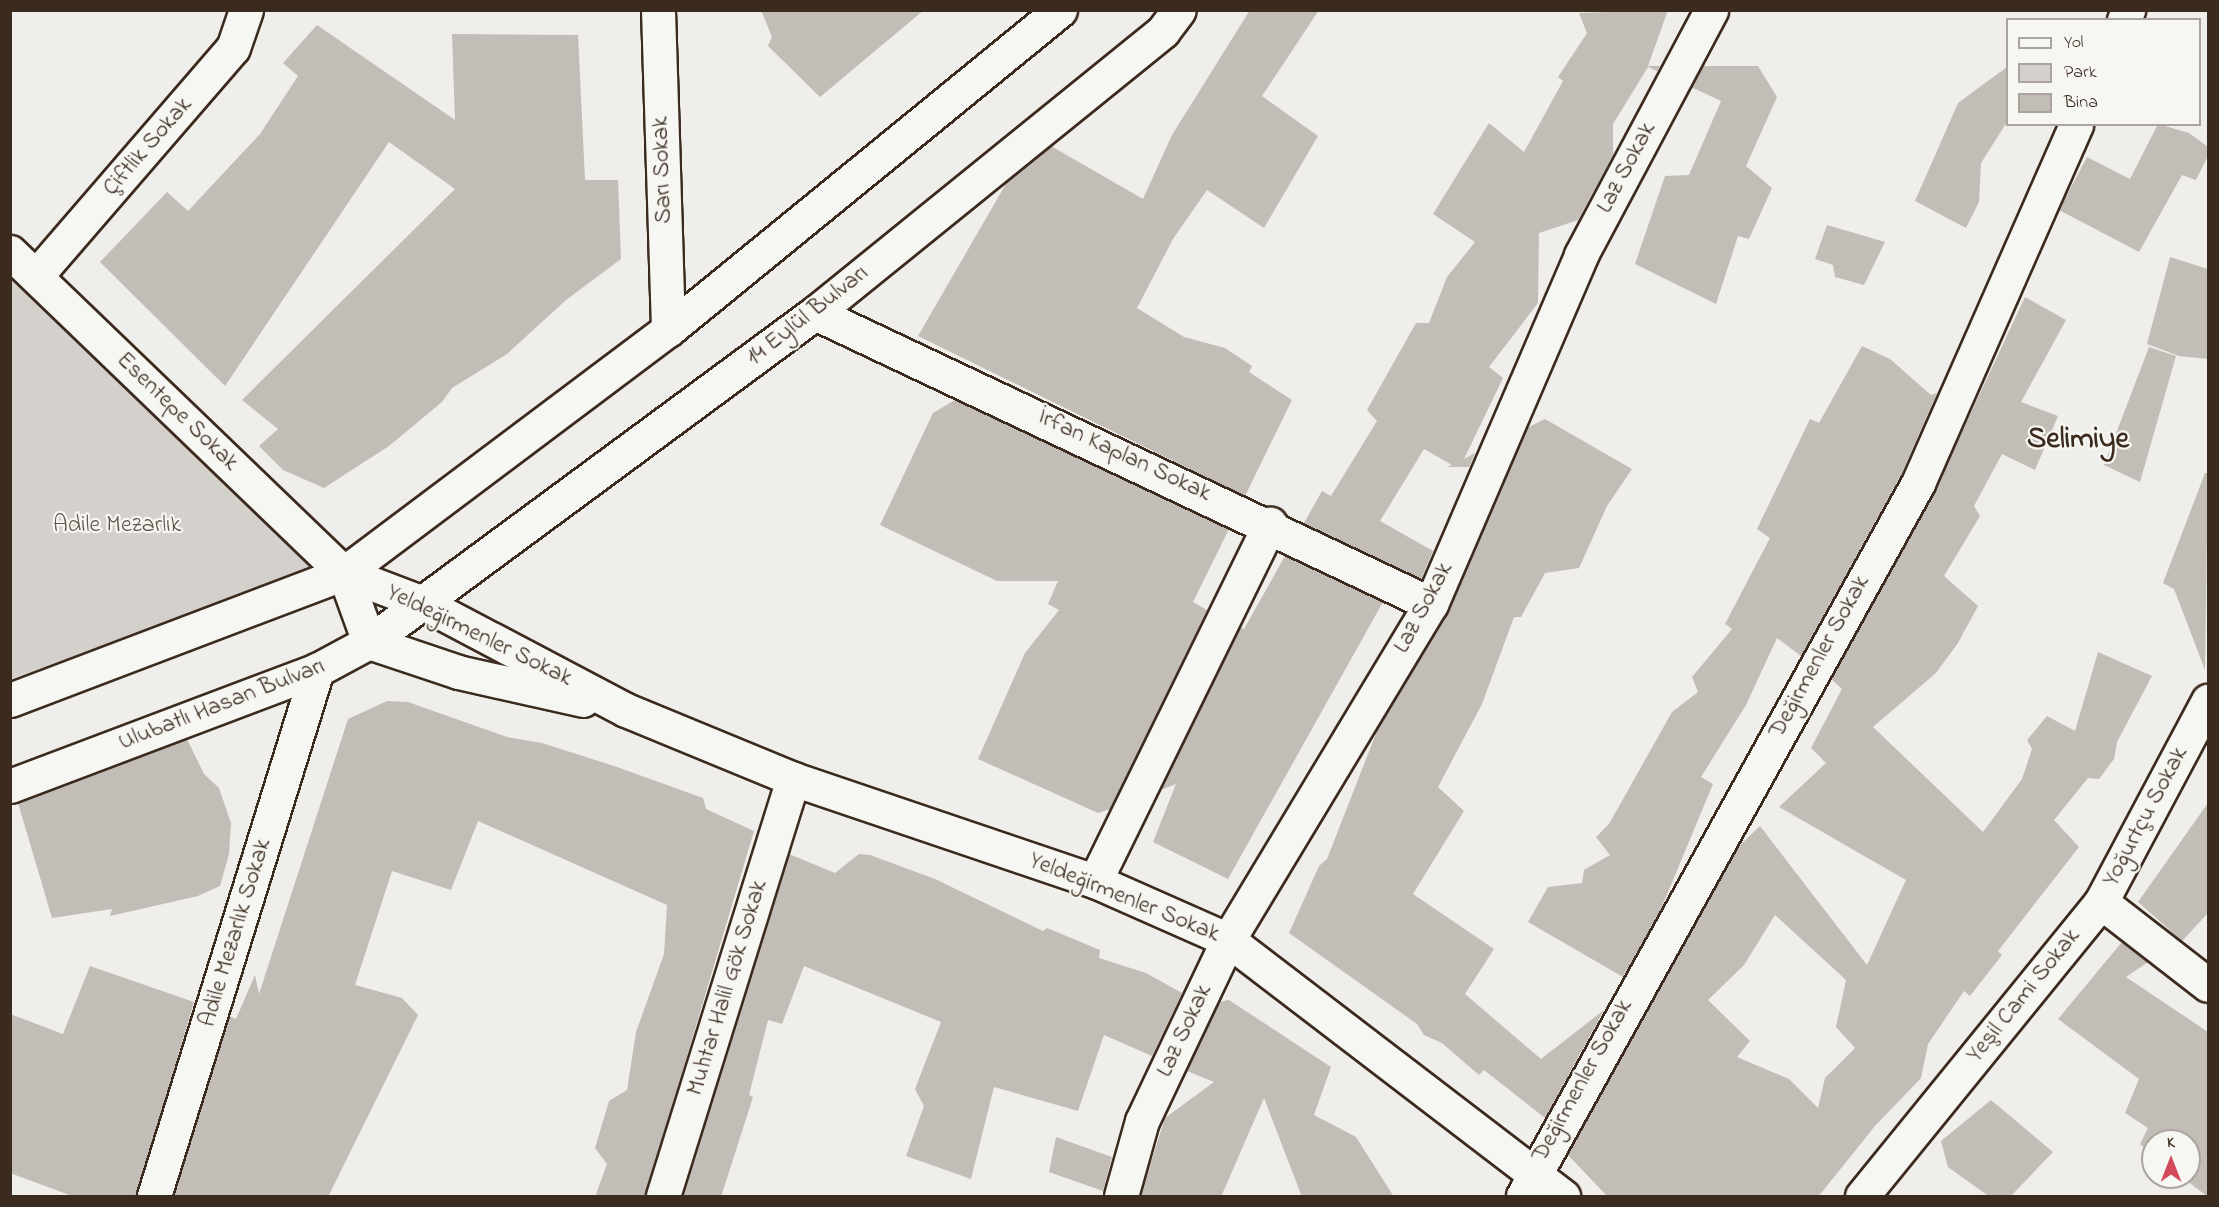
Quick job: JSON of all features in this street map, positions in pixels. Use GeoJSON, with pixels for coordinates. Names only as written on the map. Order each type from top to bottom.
{"type":"FeatureCollection","features":[{"type":"Feature","properties":{"kind":"street","name":"Çiftlik Sokak"},"geometry":{"type":"LineString","coordinates":[[36,276],[233,48],[246,10]]}},
{"type":"Feature","properties":{"kind":"street","name":"Sarı Sokak"},"geometry":{"type":"LineString","coordinates":[[658,10],[668,330]]}},
{"type":"Feature","properties":{"kind":"street","name":"14 Eylül Bulvarı"},"geometry":{"type":"LineString","coordinates":[[423,603],[815,313],[1163,31],[1179,10]]}},
{"type":"Feature","properties":{"kind":"street","name":"Laz Sokak"},"geometry":{"type":"LineString","coordinates":[[1121,1197],[1142,1120],[1228,940],[1431,604],[1581,255],[1711,10]]}},
{"type":"Feature","properties":{"kind":"street"},"geometry":{"type":"LineString","coordinates":[[10,700],[344,573],[668,330],[1054,14]]}},
{"type":"Feature","properties":{"kind":"street","name":"Değirmenler Sokak"},"geometry":{"type":"LineString","coordinates":[[1528,1185],[1918,483],[2075,126]]}},
{"type":"Feature","properties":{"kind":"street","name":"Esentepe Sokak"},"geometry":{"type":"LineString","coordinates":[[10,252],[344,573]]}},
{"type":"Feature","properties":{"kind":"street","name":"İrfan Kaplan Sokak"},"geometry":{"type":"LineString","coordinates":[[815,313],[1270,524],[1431,604]]}},
{"type":"Feature","properties":{"kind":"street"},"geometry":{"type":"LineString","coordinates":[[1095,881],[1270,524]]}},
{"type":"Feature","properties":{"kind":"street","name":"Yeldeğirmenler Sokak"},"geometry":{"type":"LineString","coordinates":[[344,573],[423,603],[626,710],[793,779],[1095,881],[1228,940],[1528,1185],[1563,1197]]}},
{"type":"Feature","properties":{"kind":"street","name":"Yeldeğirmenler Sokak"},"geometry":{"type":"LineString","coordinates":[[344,573],[369,642],[458,672],[626,710]]}},
{"type":"Feature","properties":{"kind":"street","name":"Ulubatlı Hasan Bulvarı"},"geometry":{"type":"LineString","coordinates":[[10,786],[317,670],[369,642],[423,603]]}},
{"type":"Feature","properties":{"kind":"street","name":"Adile Mezarlık Sokak"},"geometry":{"type":"LineString","coordinates":[[154,1197],[317,670]]}},
{"type":"Feature","properties":{"kind":"street","name":"Yoğurtçu Sokak"},"geometry":{"type":"LineString","coordinates":[[2101,902],[2208,701]]}},
{"type":"Feature","properties":{"kind":"street","name":"Muhtar Halil Gök Sokak"},"geometry":{"type":"LineString","coordinates":[[663,1197],[793,779]]}},
{"type":"Feature","properties":{"kind":"street"},"geometry":{"type":"LineString","coordinates":[[2101,902],[2208,985]]}},
{"type":"Feature","properties":{"kind":"street","name":"Yeşil Cami Sokak"},"geometry":{"type":"LineString","coordinates":[[1862,1197],[2101,902]]}},
{"type":"Feature","properties":{"kind":"green space","name":"Adile Mezarlık"},"geometry":{"type":"Polygon","coordinates":[[[11,280],[317,568],[11,679],[11,280]]]}},
{"type":"Feature","properties":{"kind":"building"},"geometry":{"type":"Polygon","coordinates":[[[761,10],[924,10],[820,97],[768,46],[772,37],[761,10]]]}},
{"type":"Feature","properties":{"kind":"building"},"geometry":{"type":"Polygon","coordinates":[[[1250,10],[1319,10],[1262,96],[1318,136],[1264,228],[1207,190],[1173,239],[1137,308],[1184,337],[1225,348],[1252,366],[1249,372],[1292,400],[1245,496],[918,336],[1007,182],[1051,146],[1143,199],[1172,135],[1250,10]]]}},
{"type":"Feature","properties":{"kind":"building"},"geometry":{"type":"Polygon","coordinates":[[[1668,10],[1648,66],[1660,66],[1657,71],[1648,67],[1613,124],[1613,155],[1578,220],[1539,233],[1538,303],[1489,367],[1503,378],[1464,459],[1475,453],[1469,467],[1447,467],[1452,465],[1424,449],[1380,521],[1433,551],[1421,579],[1304,523],[1322,491],[1331,496],[1377,421],[1367,410],[1416,323],[1429,323],[1447,277],[1475,242],[1433,214],[1489,123],[1524,152],[1563,81],[1558,77],[1587,33],[1579,13],[1668,10]]]}},
{"type":"Feature","properties":{"kind":"building"},"geometry":{"type":"Polygon","coordinates":[[[317,25],[455,120],[452,34],[578,35],[585,180],[618,180],[621,259],[566,300],[507,354],[452,388],[442,402],[389,446],[324,488],[283,470],[259,446],[278,429],[242,400],[455,189],[389,142],[225,386],[100,262],[167,192],[188,211],[260,134],[298,76],[283,63],[317,25]]]}},
{"type":"Feature","properties":{"kind":"building"},"geometry":{"type":"Polygon","coordinates":[[[1702,66],[1758,66],[1777,97],[1746,166],[1772,188],[1749,239],[1738,236],[1716,304],[1635,264],[1665,176],[1689,175],[1721,101],[1691,87],[1702,66]]]}},
{"type":"Feature","properties":{"kind":"building"},"geometry":{"type":"Polygon","coordinates":[[[2006,68],[2006,124],[1981,163],[1979,202],[1966,228],[1915,201],[1958,103],[2006,68]]]}},
{"type":"Feature","properties":{"kind":"building"},"geometry":{"type":"Polygon","coordinates":[[[2157,126],[2189,133],[2208,147],[2208,156],[2196,180],[2182,175],[2139,252],[2059,210],[2087,157],[2130,179],[2157,126]]]}},
{"type":"Feature","properties":{"kind":"building"},"geometry":{"type":"Polygon","coordinates":[[[1827,225],[1885,242],[1864,285],[1835,277],[1833,265],[1815,259],[1827,225]]]}},
{"type":"Feature","properties":{"kind":"building"},"geometry":{"type":"Polygon","coordinates":[[[2170,257],[2208,269],[2208,359],[2179,356],[2147,344],[2170,257]]]}},
{"type":"Feature","properties":{"kind":"building"},"geometry":{"type":"Polygon","coordinates":[[[2025,297],[2066,320],[2021,402],[2058,416],[2035,470],[2002,454],[1974,506],[1980,516],[1944,576],[1978,606],[1958,643],[1936,673],[1873,727],[1983,832],[2022,779],[2032,749],[2027,740],[2047,716],[2075,731],[2098,652],[2152,676],[2117,742],[2114,759],[2099,779],[2088,778],[2054,820],[2079,847],[1998,951],[2002,955],[1970,996],[1964,991],[1928,1044],[1921,1078],[1875,1126],[1818,1197],[1608,1197],[1567,1154],[1738,847],[1760,826],[1867,965],[1906,880],[1779,807],[1826,763],[1811,748],[1842,689],[1831,679],[1934,492],[2025,297]],[[1775,915],[1744,965],[1708,1000],[1750,1041],[1737,1057],[1789,1079],[1818,1108],[1825,1078],[1855,1048],[1836,1027],[1846,980],[1775,915]]]}},
{"type":"Feature","properties":{"kind":"building"},"geometry":{"type":"Polygon","coordinates":[[[1862,346],[1890,359],[1931,395],[1937,393],[1901,475],[1801,656],[1777,638],[1746,705],[1701,777],[1713,784],[1661,909],[1623,977],[1528,922],[1548,887],[1582,883],[1584,870],[1610,855],[1596,837],[1609,824],[1672,712],[1698,692],[1692,677],[1732,629],[1725,624],[1770,538],[1757,529],[1810,419],[1819,423],[1862,346]]]}},
{"type":"Feature","properties":{"kind":"building"},"geometry":{"type":"Polygon","coordinates":[[[2149,347],[2176,356],[2140,482],[2104,465],[2149,347]]]}},
{"type":"Feature","properties":{"kind":"building"},"geometry":{"type":"Polygon","coordinates":[[[955,400],[1229,529],[1193,602],[1207,610],[1110,809],[1098,813],[978,759],[1025,653],[1059,610],[1048,604],[1058,581],[997,581],[880,525],[933,413],[955,400]]]}},
{"type":"Feature","properties":{"kind":"building"},"geometry":{"type":"Polygon","coordinates":[[[1545,419],[1632,469],[1607,506],[1579,568],[1545,573],[1521,617],[1514,617],[1482,704],[1438,787],[1464,811],[1413,894],[1494,949],[1465,994],[1541,1059],[1604,1010],[1545,1118],[1484,1070],[1479,1075],[1442,1043],[1424,1035],[1417,1024],[1289,933],[1319,866],[1327,859],[1379,726],[1448,612],[1527,428],[1545,419]]]}},
{"type":"Feature","properties":{"kind":"building"},"geometry":{"type":"Polygon","coordinates":[[[2205,473],[2208,473],[2205,670],[2174,589],[2163,583],[2205,473]]]}},
{"type":"Feature","properties":{"kind":"building"},"geometry":{"type":"Polygon","coordinates":[[[1285,556],[1383,602],[1228,879],[1153,842],[1176,784],[1161,790],[1240,627],[1244,629],[1285,556]]]}},
{"type":"Feature","properties":{"kind":"building"},"geometry":{"type":"Polygon","coordinates":[[[387,701],[408,702],[507,737],[542,743],[617,767],[703,798],[706,809],[754,831],[645,1197],[595,1197],[607,1164],[595,1148],[609,1101],[627,1090],[636,1032],[664,954],[667,905],[478,821],[451,890],[392,871],[355,985],[402,998],[418,1015],[328,1197],[173,1197],[229,1016],[236,1019],[255,975],[259,994],[348,719],[387,701]]]}},
{"type":"Feature","properties":{"kind":"building"},"geometry":{"type":"Polygon","coordinates":[[[187,739],[204,774],[219,788],[231,823],[229,854],[220,886],[198,896],[110,916],[112,909],[52,918],[18,803],[187,739]]]}},
{"type":"Feature","properties":{"kind":"building"},"geometry":{"type":"Polygon","coordinates":[[[2208,803],[2208,913],[2182,941],[2138,902],[2208,803]]]}},
{"type":"Feature","properties":{"kind":"building"},"geometry":{"type":"Polygon","coordinates":[[[789,854],[835,873],[859,854],[870,855],[935,879],[1043,931],[1047,928],[1100,950],[1099,958],[1146,973],[1182,993],[1152,1056],[1104,1035],[1078,1111],[994,1087],[971,1179],[906,1156],[924,1106],[915,1089],[941,1022],[804,966],[782,1024],[768,1020],[749,1095],[753,1097],[721,1197],[682,1197],[789,854]]]}},
{"type":"Feature","properties":{"kind":"building"},"geometry":{"type":"Polygon","coordinates":[[[2122,942],[2148,962],[2126,977],[2208,1032],[2208,1197],[2198,1189],[2201,1189],[2201,1129],[2148,1129],[2125,1113],[2139,1079],[2058,1019],[2122,942]]]}},
{"type":"Feature","properties":{"kind":"building"},"geometry":{"type":"Polygon","coordinates":[[[90,966],[194,1002],[136,1197],[75,1197],[10,1173],[10,1014],[63,1034],[90,966]]]}},
{"type":"Feature","properties":{"kind":"building"},"geometry":{"type":"Polygon","coordinates":[[[1229,1000],[1331,1067],[1314,1115],[1356,1137],[1394,1197],[1302,1197],[1264,1098],[1221,1197],[1140,1197],[1165,1118],[1214,1082],[1187,1071],[1219,1002],[1229,1000]]]}},
{"type":"Feature","properties":{"kind":"building"},"geometry":{"type":"Polygon","coordinates":[[[1991,1100],[2053,1152],[2010,1197],[1990,1197],[1948,1167],[1941,1141],[1991,1100]]]}},
{"type":"Feature","properties":{"kind":"building"},"geometry":{"type":"Polygon","coordinates":[[[1056,1137],[1112,1157],[1103,1191],[1049,1172],[1056,1137]]]}},
{"type":"Feature","properties":{"kind":"district","name":"Selimiye"},"geometry":{"type":"Point","coordinates":[2078,440]}}]}
